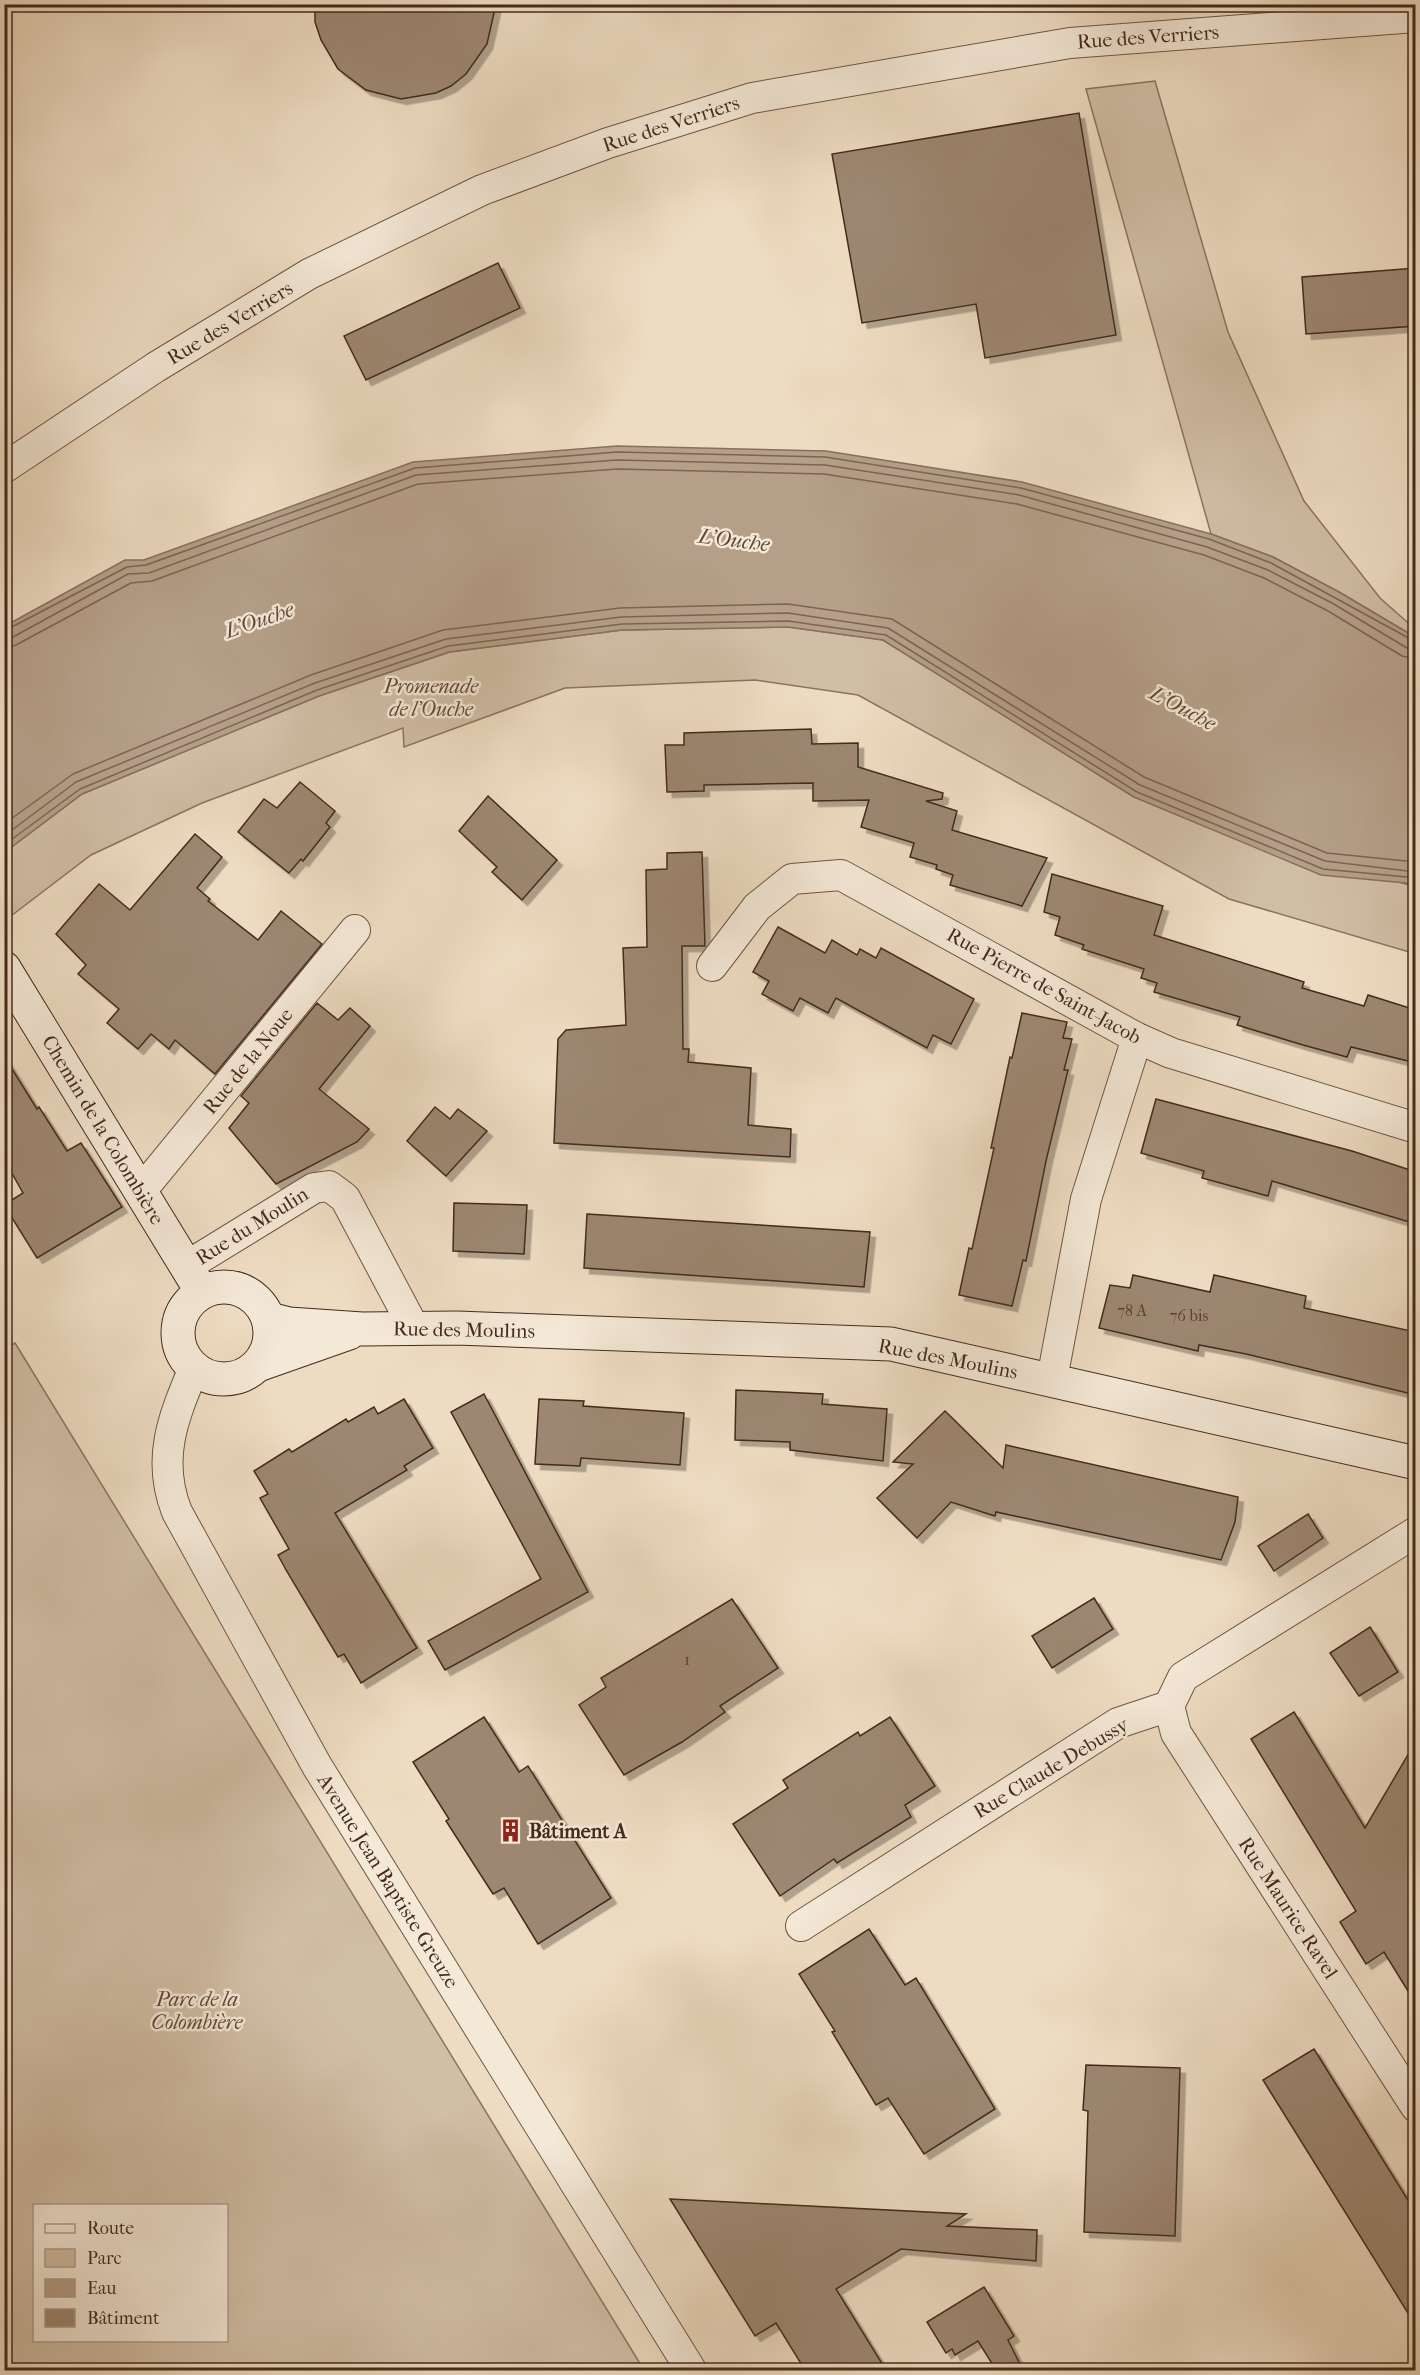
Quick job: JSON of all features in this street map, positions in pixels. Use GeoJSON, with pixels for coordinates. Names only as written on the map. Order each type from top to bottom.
{"type":"FeatureCollection","features":[{"type":"Feature","properties":{"kind":"street","name":"Rue des Verriers"},"geometry":{"type":"LineString","coordinates":[[4,468],[156,367],[309,274],[482,190],[608,143],[752,98],[1070,43],[1416,18]]}},
{"type":"Feature","properties":{"kind":"street","name":"Rue Pierre de Saint-Jacob"},"geometry":{"type":"LineString","coordinates":[[712,966],[757,907],[792,879],[841,875],[1137,1038],[1171,1053],[1416,1128]]}},
{"type":"Feature","properties":{"kind":"street","name":"Rue de la Noue"},"geometry":{"type":"LineString","coordinates":[[141,1191],[355,930]]}},
{"type":"Feature","properties":{"kind":"street","name":"Chemin de la Colombière"},"geometry":{"type":"LineString","coordinates":[[4,968],[195,1279]]}},
{"type":"Feature","properties":{"kind":"street"},"geometry":{"type":"LineString","coordinates":[[1052,1379],[1086,1199],[1137,1038]]}},
{"type":"Feature","properties":{"kind":"street","name":"Rue du Moulin"},"geometry":{"type":"LineString","coordinates":[[195,1279],[314,1188],[329,1186],[345,1198],[414,1328]]}},
{"type":"Feature","properties":{"kind":"street"},"geometry":{"type":"LineString","coordinates":[[195,1279],[244,1291],[263,1307],[268,1319],[269,1344],[258,1365],[238,1378],[226,1380],[203,1375],[194,1368],[180,1347],[178,1335],[184,1310],[192,1299],[195,1279]]}},
{"type":"Feature","properties":{"kind":"street","name":"Rue des Moulins"},"geometry":{"type":"LineString","coordinates":[[268,1319],[289,1324],[362,1329],[414,1328],[891,1344],[1416,1463]]}},
{"type":"Feature","properties":{"kind":"street","name":"Rue des Moulins"},"geometry":{"type":"LineString","coordinates":[[258,1365],[362,1329]]}},
{"type":"Feature","properties":{"kind":"street","name":"Avenue Jean Baptiste Greuze"},"geometry":{"type":"LineString","coordinates":[[194,1368],[171,1426],[166,1451],[167,1482],[177,1512],[318,1766],[691,2370]]}},
{"type":"Feature","properties":{"kind":"street"},"geometry":{"type":"LineString","coordinates":[[1169,1706],[1183,1677],[1416,1532]]}},
{"type":"Feature","properties":{"kind":"street","name":"Rue Claude Debussy"},"geometry":{"type":"LineString","coordinates":[[801,1926],[1118,1723],[1169,1706]]}},
{"type":"Feature","properties":{"kind":"street","name":"Rue Maurice Ravel"},"geometry":{"type":"LineString","coordinates":[[1169,1706],[1176,1733],[1416,2107]]}},
{"type":"Feature","properties":{"kind":"green space"},"geometry":{"type":"Polygon","coordinates":[[[1155,81],[1228,332],[1304,501],[1380,598],[1415,629],[1415,637],[1339,592],[1273,557],[1211,534],[1086,89],[1155,81]]]}},
{"type":"Feature","properties":{"kind":"green space","name":"Promenade de l'Ouche"},"geometry":{"type":"Polygon","coordinates":[[[788,627],[883,640],[1134,797],[1415,887],[1416,954],[1229,899],[858,695],[755,680],[565,688],[404,747],[403,728],[202,803],[91,855],[11,916],[5,906],[5,852],[82,794],[319,696],[450,652],[622,630],[788,627]]]}},
{"type":"Feature","properties":{"kind":"green space","name":"Parc de la Colombière"},"geometry":{"type":"Polygon","coordinates":[[[15,1343],[644,2370],[5,2370],[4,1350],[15,1343]]]}},
{"type":"Feature","properties":{"kind":"water","name":"L'Ouche"},"geometry":{"type":"Polygon","coordinates":[[[617,446],[826,451],[1022,482],[1211,534],[1273,557],[1339,592],[1415,637],[1415,887],[1406,883],[1321,875],[1134,797],[883,640],[788,627],[622,630],[449,652],[319,696],[82,794],[5,852],[5,626],[125,560],[144,560],[413,462],[617,446]]]}},
{"type":"Feature","properties":{"kind":"building"},"geometry":{"type":"Polygon","coordinates":[[[315,4],[496,4],[487,44],[466,74],[451,86],[436,93],[401,99],[366,90],[338,69],[321,40],[315,22],[315,4]]]}},
{"type":"Feature","properties":{"kind":"building"},"geometry":{"type":"Polygon","coordinates":[[[1079,113],[1116,335],[985,358],[976,304],[862,323],[832,154],[1079,113]]]}},
{"type":"Feature","properties":{"kind":"building"},"geometry":{"type":"Polygon","coordinates":[[[498,263],[520,308],[366,380],[344,336],[498,263]]]}},
{"type":"Feature","properties":{"kind":"building"},"geometry":{"type":"Polygon","coordinates":[[[1416,268],[1416,326],[1306,334],[1302,277],[1416,268]]]}},
{"type":"Feature","properties":{"kind":"building"},"geometry":{"type":"Polygon","coordinates":[[[811,729],[812,744],[858,743],[858,767],[943,793],[942,799],[926,801],[957,811],[952,830],[1047,858],[1022,906],[950,885],[953,875],[936,869],[937,865],[910,857],[914,843],[861,827],[869,800],[813,801],[813,783],[704,785],[704,791],[667,792],[665,745],[684,745],[684,733],[811,729]]]}},
{"type":"Feature","properties":{"kind":"building"},"geometry":{"type":"Polygon","coordinates":[[[300,782],[335,811],[326,823],[330,827],[303,861],[301,859],[289,873],[238,832],[264,799],[277,808],[300,782]]]}},
{"type":"Feature","properties":{"kind":"building"},"geometry":{"type":"Polygon","coordinates":[[[488,796],[557,860],[522,900],[492,872],[497,867],[459,831],[488,796]]]}},
{"type":"Feature","properties":{"kind":"building"},"geometry":{"type":"Polygon","coordinates":[[[195,834],[222,857],[197,888],[210,899],[208,901],[258,940],[281,911],[322,944],[215,1074],[175,1040],[169,1049],[151,1034],[138,1049],[107,1023],[119,1009],[78,974],[86,965],[56,934],[99,884],[130,910],[195,834]]]}},
{"type":"Feature","properties":{"kind":"building"},"geometry":{"type":"Polygon","coordinates":[[[702,852],[705,946],[682,946],[683,1049],[689,1049],[688,1062],[751,1068],[748,1125],[791,1129],[790,1157],[554,1143],[558,1039],[566,1030],[626,1025],[623,948],[647,947],[646,870],[667,869],[667,853],[702,852]]]}},
{"type":"Feature","properties":{"kind":"building"},"geometry":{"type":"Polygon","coordinates":[[[1052,874],[1163,906],[1154,935],[1304,982],[1302,988],[1364,1006],[1368,995],[1416,1010],[1416,1063],[1351,1047],[1347,1057],[1237,1025],[1240,1017],[1154,992],[1157,983],[1141,978],[1144,969],[1082,949],[1084,945],[1055,935],[1060,917],[1044,912],[1052,874]]]}},
{"type":"Feature","properties":{"kind":"building"},"geometry":{"type":"Polygon","coordinates":[[[778,927],[825,953],[832,940],[857,955],[860,949],[876,958],[881,948],[974,999],[951,1044],[933,1035],[927,1048],[836,998],[828,1013],[800,998],[793,1011],[762,994],[769,981],[753,972],[778,927]]]}},
{"type":"Feature","properties":{"kind":"building"},"geometry":{"type":"Polygon","coordinates":[[[317,1003],[338,1020],[350,1008],[370,1026],[319,1089],[369,1129],[357,1142],[276,1184],[229,1128],[249,1103],[241,1096],[317,1003]]]}},
{"type":"Feature","properties":{"kind":"building"},"geometry":{"type":"Polygon","coordinates":[[[1022,1013],[1067,1022],[1063,1038],[1072,1039],[1064,1070],[1068,1070],[1046,1161],[1026,1261],[1023,1260],[1012,1306],[959,1295],[969,1248],[972,1249],[994,1148],[991,1148],[1010,1057],[1012,1058],[1022,1013]]]}},
{"type":"Feature","properties":{"kind":"building"},"geometry":{"type":"Polygon","coordinates":[[[4,1056],[67,1151],[81,1143],[122,1207],[37,1258],[4,1205],[23,1193],[4,1159],[4,1056]]]}},
{"type":"Feature","properties":{"kind":"building"},"geometry":{"type":"Polygon","coordinates":[[[1156,1099],[1352,1151],[1407,1169],[1416,1174],[1416,1224],[1272,1181],[1268,1196],[1202,1178],[1204,1171],[1141,1153],[1156,1099]]]}},
{"type":"Feature","properties":{"kind":"building"},"geometry":{"type":"Polygon","coordinates":[[[435,1107],[450,1119],[458,1109],[487,1131],[446,1176],[407,1141],[435,1107]]]}},
{"type":"Feature","properties":{"kind":"building"},"geometry":{"type":"Polygon","coordinates":[[[454,1203],[527,1205],[524,1254],[453,1251],[454,1203]]]}},
{"type":"Feature","properties":{"kind":"building"},"geometry":{"type":"Polygon","coordinates":[[[587,1214],[870,1232],[864,1287],[584,1268],[587,1214]]]}},
{"type":"Feature","properties":{"kind":"building"},"geometry":{"type":"Polygon","coordinates":[[[1133,1275],[1210,1292],[1214,1275],[1306,1296],[1304,1308],[1416,1332],[1416,1395],[1246,1354],[1199,1345],[1198,1351],[1099,1328],[1110,1285],[1130,1288],[1133,1275]]]}},
{"type":"Feature","properties":{"kind":"building"},"geometry":{"type":"Polygon","coordinates":[[[736,1390],[823,1394],[822,1404],[887,1409],[883,1461],[790,1450],[790,1442],[735,1440],[736,1390]]]}},
{"type":"Feature","properties":{"kind":"building"},"geometry":{"type":"Polygon","coordinates":[[[484,1394],[588,1592],[445,1670],[428,1641],[541,1579],[451,1412],[484,1394]]]}},
{"type":"Feature","properties":{"kind":"building"},"geometry":{"type":"Polygon","coordinates":[[[404,1399],[433,1448],[404,1466],[407,1470],[335,1513],[417,1648],[361,1683],[344,1654],[338,1657],[278,1555],[289,1549],[260,1498],[268,1494],[254,1471],[289,1449],[292,1452],[346,1419],[348,1422],[374,1407],[378,1414],[404,1399]]]}},
{"type":"Feature","properties":{"kind":"building"},"geometry":{"type":"Polygon","coordinates":[[[539,1399],[584,1401],[583,1406],[684,1413],[680,1465],[581,1458],[580,1466],[535,1464],[539,1399]]]}},
{"type":"Feature","properties":{"kind":"building"},"geometry":{"type":"Polygon","coordinates":[[[945,1411],[1003,1468],[1006,1445],[1238,1497],[1235,1522],[1221,1560],[996,1512],[995,1516],[951,1502],[917,1538],[877,1498],[913,1464],[893,1462],[945,1411]]]}},
{"type":"Feature","properties":{"kind":"building"},"geometry":{"type":"Polygon","coordinates":[[[1308,1514],[1323,1538],[1274,1571],[1258,1546],[1308,1514]]]}},
{"type":"Feature","properties":{"kind":"building"},"geometry":{"type":"Polygon","coordinates":[[[1094,1598],[1113,1629],[1052,1668],[1032,1636],[1094,1598]]]}},
{"type":"Feature","properties":{"kind":"building"},"geometry":{"type":"Polygon","coordinates":[[[732,1599],[778,1668],[720,1706],[725,1712],[682,1742],[624,1775],[579,1705],[606,1687],[601,1678],[732,1599]]]}},
{"type":"Feature","properties":{"kind":"building"},"geometry":{"type":"Polygon","coordinates":[[[1370,1627],[1398,1672],[1359,1696],[1330,1653],[1370,1627]]]}},
{"type":"Feature","properties":{"kind":"building"},"geometry":{"type":"Polygon","coordinates":[[[1294,1712],[1365,1828],[1416,1741],[1416,2004],[1384,1952],[1366,1964],[1340,1922],[1356,1911],[1251,1739],[1294,1712]]]}},
{"type":"Feature","properties":{"kind":"building","name":"Bâtiment A"},"geometry":{"type":"Polygon","coordinates":[[[484,1717],[519,1772],[528,1766],[611,1898],[538,1944],[504,1888],[493,1894],[446,1821],[449,1819],[413,1762],[484,1717]]]}},
{"type":"Feature","properties":{"kind":"building"},"geometry":{"type":"Polygon","coordinates":[[[890,1717],[935,1786],[905,1805],[911,1817],[837,1863],[834,1859],[780,1896],[733,1824],[788,1788],[783,1780],[858,1732],[860,1736],[890,1717]]]}},
{"type":"Feature","properties":{"kind":"building"},"geometry":{"type":"Polygon","coordinates":[[[869,1929],[905,1985],[916,1978],[995,2109],[924,2154],[888,2098],[876,2105],[832,2032],[835,2031],[799,1974],[869,1929]]]}},
{"type":"Feature","properties":{"kind":"building"},"geometry":{"type":"Polygon","coordinates":[[[1314,2049],[1416,2213],[1416,2326],[1263,2080],[1314,2049]]]}},
{"type":"Feature","properties":{"kind":"building"},"geometry":{"type":"Polygon","coordinates":[[[1086,2065],[1180,2068],[1175,2236],[1084,2232],[1088,2111],[1083,2110],[1086,2065]]]}},
{"type":"Feature","properties":{"kind":"building"},"geometry":{"type":"Polygon","coordinates":[[[670,2199],[966,2214],[947,2226],[1037,2230],[1036,2261],[901,2249],[836,2289],[886,2370],[805,2370],[776,2323],[755,2336],[670,2199]]]}},
{"type":"Feature","properties":{"kind":"building"},"geometry":{"type":"Polygon","coordinates":[[[984,2287],[1014,2336],[1008,2340],[1023,2370],[996,2370],[978,2341],[955,2355],[952,2349],[946,2353],[927,2322],[984,2287]]]}},
{"type":"Feature","properties":{"kind":"place","name":"Bâtiment A"},"geometry":{"type":"Point","coordinates":[511,1831]}}]}
